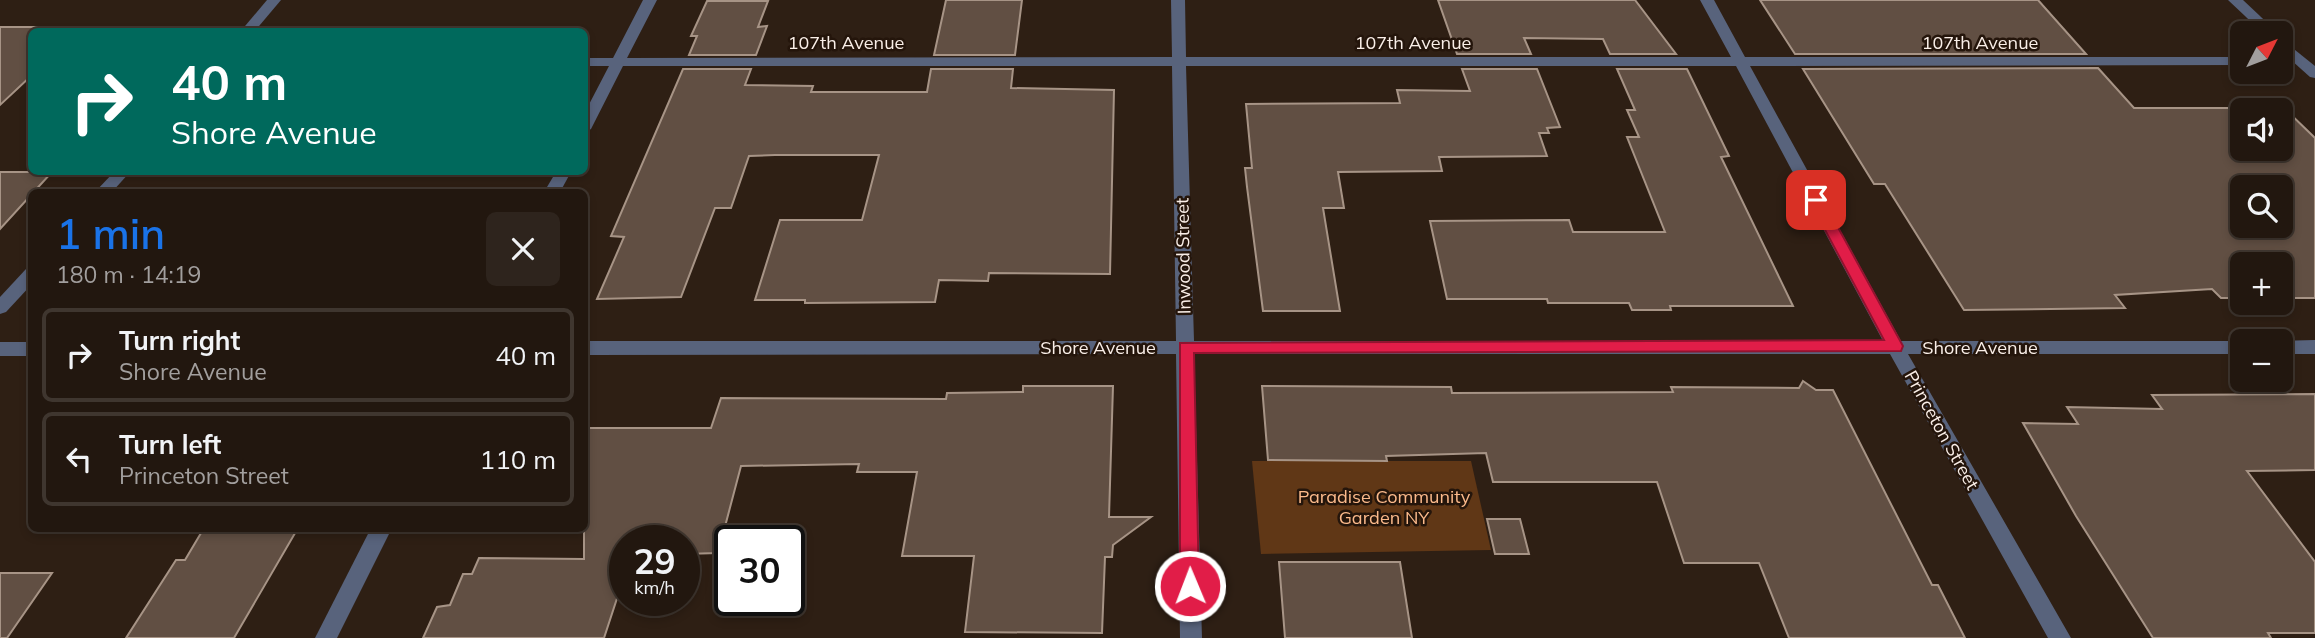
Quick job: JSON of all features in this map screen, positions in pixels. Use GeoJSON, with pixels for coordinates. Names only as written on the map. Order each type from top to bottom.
{"type":"FeatureCollection","features":[{"type":"Feature","properties":{"kind":"street"},"geometry":{"type":"LineString","coordinates":[[250,28],[274,0]]}},
{"type":"Feature","properties":{"kind":"street"},"geometry":{"type":"LineString","coordinates":[[588,121],[650,0]]}},
{"type":"Feature","properties":{"kind":"street","name":"Inwood Street"},"geometry":{"type":"LineString","coordinates":[[1178,0],[1191,638]]}},
{"type":"Feature","properties":{"kind":"street","name":"Princeton Street"},"geometry":{"type":"LineString","coordinates":[[1707,0],[1895,346],[2060,638]]}},
{"type":"Feature","properties":{"kind":"street"},"geometry":{"type":"LineString","coordinates":[[2235,0],[2258,21]]}},
{"type":"Feature","properties":{"kind":"street"},"geometry":{"type":"LineString","coordinates":[[2293,51],[2308,61],[2315,74]]}},
{"type":"Feature","properties":{"kind":"street","name":"107th Avenue"},"geometry":{"type":"LineString","coordinates":[[588,62],[2230,61]]}},
{"type":"Feature","properties":{"kind":"street"},"geometry":{"type":"LineString","coordinates":[[106,189],[119,175]]}},
{"type":"Feature","properties":{"kind":"street"},"geometry":{"type":"LineString","coordinates":[[0,308],[28,277]]}},
{"type":"Feature","properties":{"kind":"street","name":"Shore Avenue"},"geometry":{"type":"LineString","coordinates":[[588,348],[2230,347]]}},
{"type":"Feature","properties":{"kind":"street"},"geometry":{"type":"LineString","coordinates":[[2293,347],[2315,347]]}},
{"type":"Feature","properties":{"kind":"street"},"geometry":{"type":"LineString","coordinates":[[0,349],[28,349]]}},
{"type":"Feature","properties":{"kind":"street"},"geometry":{"type":"LineString","coordinates":[[326,638],[380,532]]}},
{"type":"Feature","properties":{"kind":"green space","name":"Paradise Community Garden NY"},"geometry":{"type":"Polygon","coordinates":[[[1252,461],[1471,461],[1491,550],[1261,554],[1252,461]]]}},
{"type":"Feature","properties":{"kind":"building"},"geometry":{"type":"Polygon","coordinates":[[[946,0],[1022,0],[1015,55],[934,55],[946,0]]]}},
{"type":"Feature","properties":{"kind":"building"},"geometry":{"type":"Polygon","coordinates":[[[1438,0],[1635,0],[1676,54],[1610,54],[1603,39],[1524,38],[1531,54],[1457,54],[1438,0]]]}},
{"type":"Feature","properties":{"kind":"building"},"geometry":{"type":"Polygon","coordinates":[[[1760,0],[2038,0],[2086,54],[1795,54],[1760,0]]]}},
{"type":"Feature","properties":{"kind":"building"},"geometry":{"type":"Polygon","coordinates":[[[707,1],[768,1],[758,27],[767,26],[756,55],[689,55],[697,36],[691,36],[707,1]]]}},
{"type":"Feature","properties":{"kind":"building"},"geometry":{"type":"Polygon","coordinates":[[[0,27],[81,27],[28,28],[28,79],[0,105],[0,27]]]}},
{"type":"Feature","properties":{"kind":"building"},"geometry":{"type":"Polygon","coordinates":[[[2098,68],[2134,108],[2230,108],[2230,161],[2293,161],[2293,117],[2315,138],[2315,298],[2293,298],[2293,252],[2230,252],[2230,298],[2221,298],[2212,289],[2115,295],[2125,308],[1964,310],[1885,184],[1874,184],[1803,69],[2098,68]]]}},
{"type":"Feature","properties":{"kind":"building"},"geometry":{"type":"Polygon","coordinates":[[[683,69],[751,69],[745,85],[813,86],[811,92],[927,92],[931,69],[1013,69],[1011,88],[1114,90],[1110,274],[989,273],[988,281],[939,280],[935,302],[805,303],[805,300],[755,300],[780,220],[862,220],[879,155],[749,156],[731,208],[715,208],[681,297],[597,299],[624,237],[611,236],[683,69]]]}},
{"type":"Feature","properties":{"kind":"building"},"geometry":{"type":"Polygon","coordinates":[[[1462,69],[1537,69],[1560,127],[1547,128],[1549,133],[1539,133],[1547,156],[1439,157],[1442,171],[1338,172],[1344,208],[1323,208],[1340,311],[1263,311],[1245,168],[1252,168],[1246,104],[1400,103],[1397,90],[1470,91],[1462,69]]]}},
{"type":"Feature","properties":{"kind":"building"},"geometry":{"type":"Polygon","coordinates":[[[1617,69],[1687,69],[1729,156],[1721,157],[1793,306],[1670,306],[1671,310],[1632,310],[1629,303],[1548,303],[1547,299],[1447,299],[1430,221],[1569,220],[1573,232],[1665,232],[1627,137],[1639,137],[1627,110],[1635,110],[1617,69]]]}},
{"type":"Feature","properties":{"kind":"building"},"geometry":{"type":"Polygon","coordinates":[[[0,172],[49,175],[36,189],[28,189],[28,198],[0,229],[0,172]]]}},
{"type":"Feature","properties":{"kind":"building"},"geometry":{"type":"Polygon","coordinates":[[[1803,381],[1816,390],[1833,390],[1932,585],[1938,585],[1965,638],[1789,638],[1759,563],[1684,563],[1657,482],[1493,482],[1486,453],[1386,456],[1387,461],[1268,460],[1262,386],[1451,387],[1452,393],[1673,392],[1671,387],[1799,388],[1803,381]]]}},
{"type":"Feature","properties":{"kind":"building"},"geometry":{"type":"Polygon","coordinates":[[[1023,386],[1113,386],[1109,517],[1151,517],[1113,545],[1112,557],[1105,557],[1102,633],[965,632],[974,556],[902,556],[917,472],[857,472],[859,464],[741,466],[725,525],[714,525],[714,553],[700,554],[700,525],[609,525],[609,616],[611,616],[604,638],[423,638],[437,607],[450,605],[463,574],[472,574],[479,558],[584,559],[584,532],[588,532],[588,428],[711,428],[721,398],[946,399],[947,393],[1023,392],[1023,386]]]}},
{"type":"Feature","properties":{"kind":"building"},"geometry":{"type":"Polygon","coordinates":[[[2315,394],[2315,470],[2247,471],[2315,562],[2315,633],[2268,633],[2271,638],[2153,638],[2076,516],[2023,423],[2078,424],[2067,407],[2162,409],[2152,395],[2315,394]]]}},
{"type":"Feature","properties":{"kind":"building"},"geometry":{"type":"Polygon","coordinates":[[[1487,519],[1520,519],[1529,554],[1495,554],[1487,519]]]}},
{"type":"Feature","properties":{"kind":"building"},"geometry":{"type":"Polygon","coordinates":[[[202,532],[296,532],[234,638],[126,638],[176,560],[185,560],[202,532]]]}},
{"type":"Feature","properties":{"kind":"building"},"geometry":{"type":"Polygon","coordinates":[[[1279,562],[1400,562],[1412,638],[1285,638],[1279,562]]]}},
{"type":"Feature","properties":{"kind":"building"},"geometry":{"type":"Polygon","coordinates":[[[0,573],[52,573],[7,638],[0,638],[0,573]]]}},
{"type":"Feature","properties":{"kind":"route"},"geometry":{"type":"LineString","coordinates":[[1190,586],[1186,347],[1895,346],[1816,200]]}}]}
